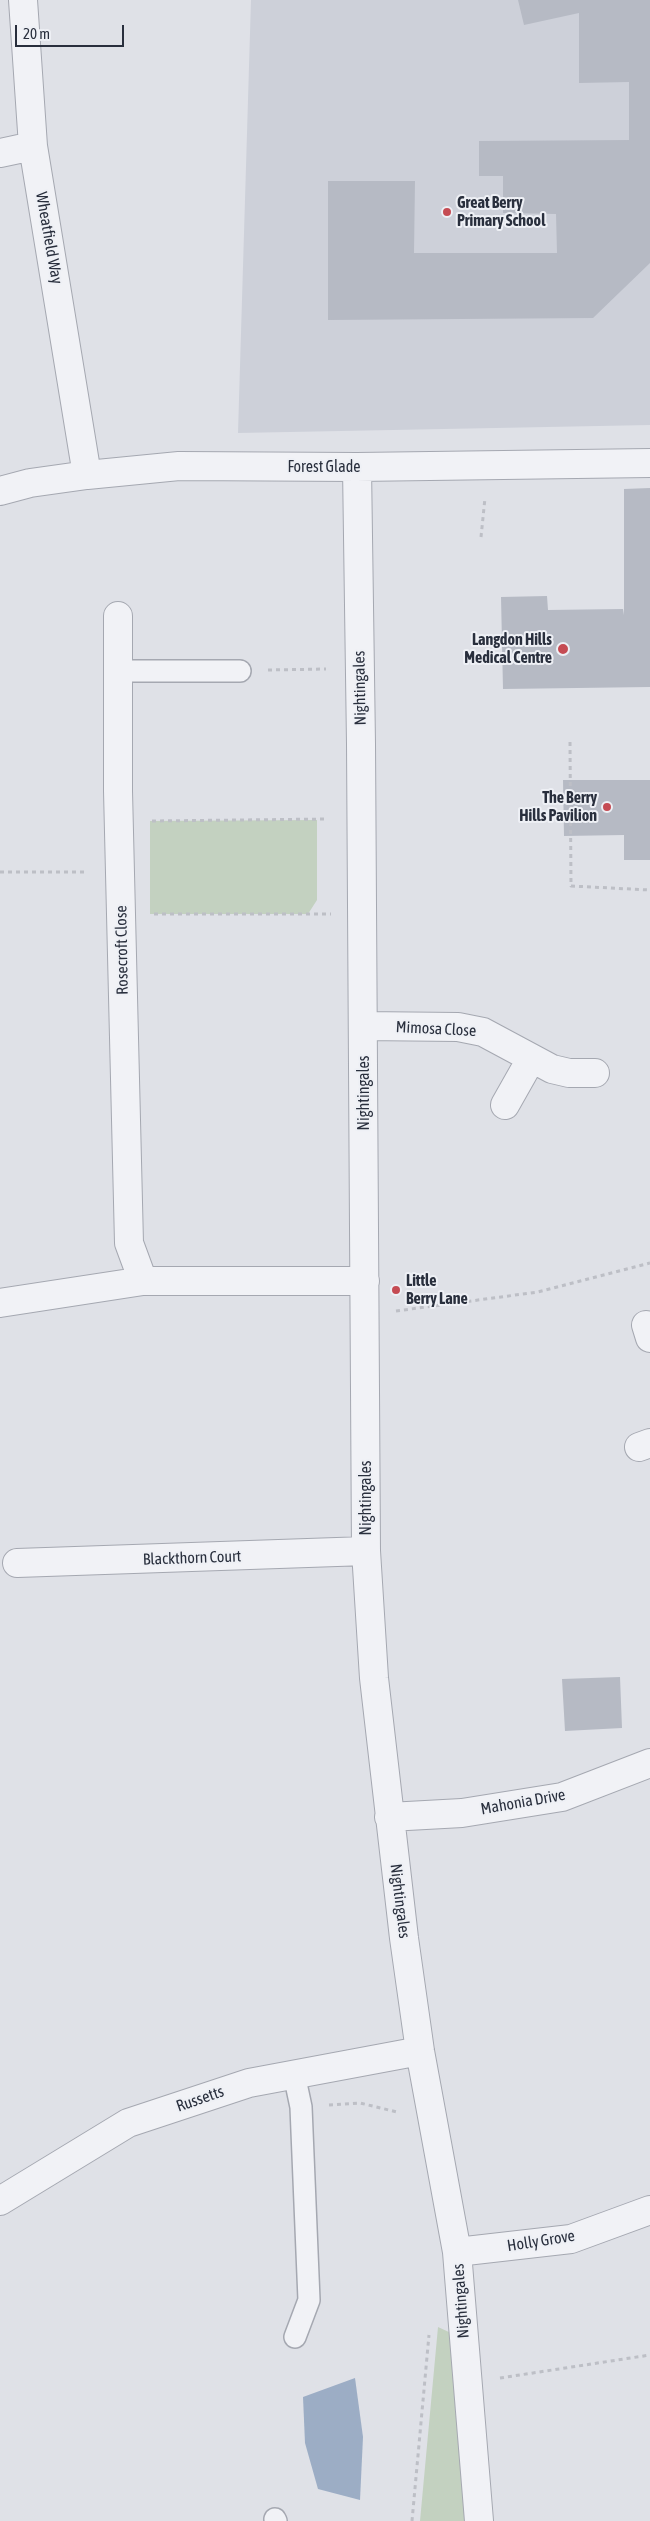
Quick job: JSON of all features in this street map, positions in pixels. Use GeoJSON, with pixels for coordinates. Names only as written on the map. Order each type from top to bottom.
{"type":"FeatureCollection","features":[{"type":"Feature","properties":{"kind":"street","name":"Wheatfield Way"},"geometry":{"type":"LineString","coordinates":[[23,0],[33,146],[87,475]]}},
{"type":"Feature","properties":{"kind":"street"},"geometry":{"type":"LineString","coordinates":[[0,153],[33,146]]}},
{"type":"Feature","properties":{"kind":"street","name":"Forest Glade"},"geometry":{"type":"LineString","coordinates":[[0,491],[87,475],[179,466],[357,467],[650,463]]}},
{"type":"Feature","properties":{"kind":"street","name":"Nightingales"},"geometry":{"type":"LineString","coordinates":[[357,467],[364,1026],[366,1551],[374,1678],[420,2051],[457,2252],[479,2521]]}},
{"type":"Feature","properties":{"kind":"street","name":"Rosecroft Close"},"geometry":{"type":"LineString","coordinates":[[118,616],[119,822],[129,1243],[143,1281]]}},
{"type":"Feature","properties":{"kind":"street","name":"Mimosa Close"},"geometry":{"type":"LineString","coordinates":[[364,1026],[458,1027],[483,1032],[552,1069],[569,1073],[595,1073]]}},
{"type":"Feature","properties":{"kind":"street"},"geometry":{"type":"LineString","coordinates":[[505,1105],[531,1059]]}},
{"type":"Feature","properties":{"kind":"street"},"geometry":{"type":"LineString","coordinates":[[0,1303],[143,1281],[365,1281]]}},
{"type":"Feature","properties":{"kind":"street","name":"Blackthorn Court"},"geometry":{"type":"LineString","coordinates":[[17,1563],[366,1551]]}},
{"type":"Feature","properties":{"kind":"street","name":"Mahonia Drive"},"geometry":{"type":"LineString","coordinates":[[390,1817],[462,1813],[562,1797],[650,1763]]}},
{"type":"Feature","properties":{"kind":"street","name":"Russetts"},"geometry":{"type":"LineString","coordinates":[[0,2201],[128,2123],[249,2083],[420,2051]]}},
{"type":"Feature","properties":{"kind":"street","name":"Holly Grove"},"geometry":{"type":"LineString","coordinates":[[457,2252],[571,2239],[650,2210]]}},
{"type":"Feature","properties":{"kind":"lane"},"geometry":{"type":"LineString","coordinates":[[119,671],[240,671]]}},
{"type":"Feature","properties":{"kind":"lane"},"geometry":{"type":"LineString","coordinates":[[294,2074],[301,2107],[308,2300],[295,2337]]}},
{"type":"Feature","properties":{"kind":"path"},"geometry":{"type":"LineString","coordinates":[[481,537],[486,492]]}},
{"type":"Feature","properties":{"kind":"path"},"geometry":{"type":"LineString","coordinates":[[240,671],[360,669]]}},
{"type":"Feature","properties":{"kind":"path"},"geometry":{"type":"LineString","coordinates":[[570,742],[571,886],[650,890]]}},
{"type":"Feature","properties":{"kind":"path"},"geometry":{"type":"LineString","coordinates":[[119,822],[362,819]]}},
{"type":"Feature","properties":{"kind":"path"},"geometry":{"type":"LineString","coordinates":[[0,872],[120,872]]}},
{"type":"Feature","properties":{"kind":"path"},"geometry":{"type":"LineString","coordinates":[[121,917],[150,914],[336,914]]}},
{"type":"Feature","properties":{"kind":"path"},"geometry":{"type":"LineString","coordinates":[[364,1316],[538,1292],[650,1263]]}},
{"type":"Feature","properties":{"kind":"path"},"geometry":{"type":"LineString","coordinates":[[301,2107],[360,2103],[396,2112],[402,2117]]}},
{"type":"Feature","properties":{"kind":"path"},"geometry":{"type":"LineString","coordinates":[[412,2521],[429,2329]]}},
{"type":"Feature","properties":{"kind":"path"},"geometry":{"type":"LineString","coordinates":[[467,2384],[650,2355]]}},
{"type":"Feature","properties":{"kind":"shaded area","name":"Great Berry Primary School"},"geometry":{"type":"Polygon","coordinates":[[[251,0],[650,0],[650,425],[238,433],[251,0]]]}},
{"type":"Feature","properties":{"kind":"green space"},"geometry":{"type":"Polygon","coordinates":[[[317,820],[317,900],[308,914],[150,914],[150,821],[317,820]]]}},
{"type":"Feature","properties":{"kind":"green space"},"geometry":{"type":"Polygon","coordinates":[[[438,2327],[451,2333],[468,2521],[420,2521],[438,2327]]]}},
{"type":"Feature","properties":{"kind":"water"},"geometry":{"type":"Polygon","coordinates":[[[355,2378],[363,2437],[360,2500],[318,2489],[305,2443],[303,2397],[355,2378]]]}},
{"type":"Feature","properties":{"kind":"building"},"geometry":{"type":"Polygon","coordinates":[[[518,0],[650,0],[650,263],[593,318],[328,320],[328,181],[415,181],[414,253],[557,253],[556,214],[503,213],[503,176],[479,176],[479,141],[629,140],[629,82],[579,83],[579,13],[524,25],[518,0]]]}},
{"type":"Feature","properties":{"kind":"building","name":"Langdon Hills Medical Centre"},"geometry":{"type":"Polygon","coordinates":[[[650,488],[650,687],[503,689],[501,597],[547,596],[548,610],[623,609],[624,615],[624,489],[650,488]]]}},
{"type":"Feature","properties":{"kind":"building","name":"The Berry Hills Pavilion"},"geometry":{"type":"Polygon","coordinates":[[[563,780],[650,780],[650,860],[624,860],[624,835],[564,836],[563,780]]]}},
{"type":"Feature","properties":{"kind":"building"},"geometry":{"type":"Polygon","coordinates":[[[620,1677],[622,1728],[565,1731],[562,1679],[620,1677]]]}},
{"type":"Feature","properties":{"kind":"place","name":"Great Berry Primary School"},"geometry":{"type":"Point","coordinates":[447,212]}},
{"type":"Feature","properties":{"kind":"place","name":"Langdon Hills Medical Centre"},"geometry":{"type":"Point","coordinates":[563,649]}},
{"type":"Feature","properties":{"kind":"place","name":"The Berry Hills Pavilion"},"geometry":{"type":"Point","coordinates":[607,807]}},
{"type":"Feature","properties":{"kind":"place","name":"Little Berry Lane"},"geometry":{"type":"Point","coordinates":[396,1290]}}]}
